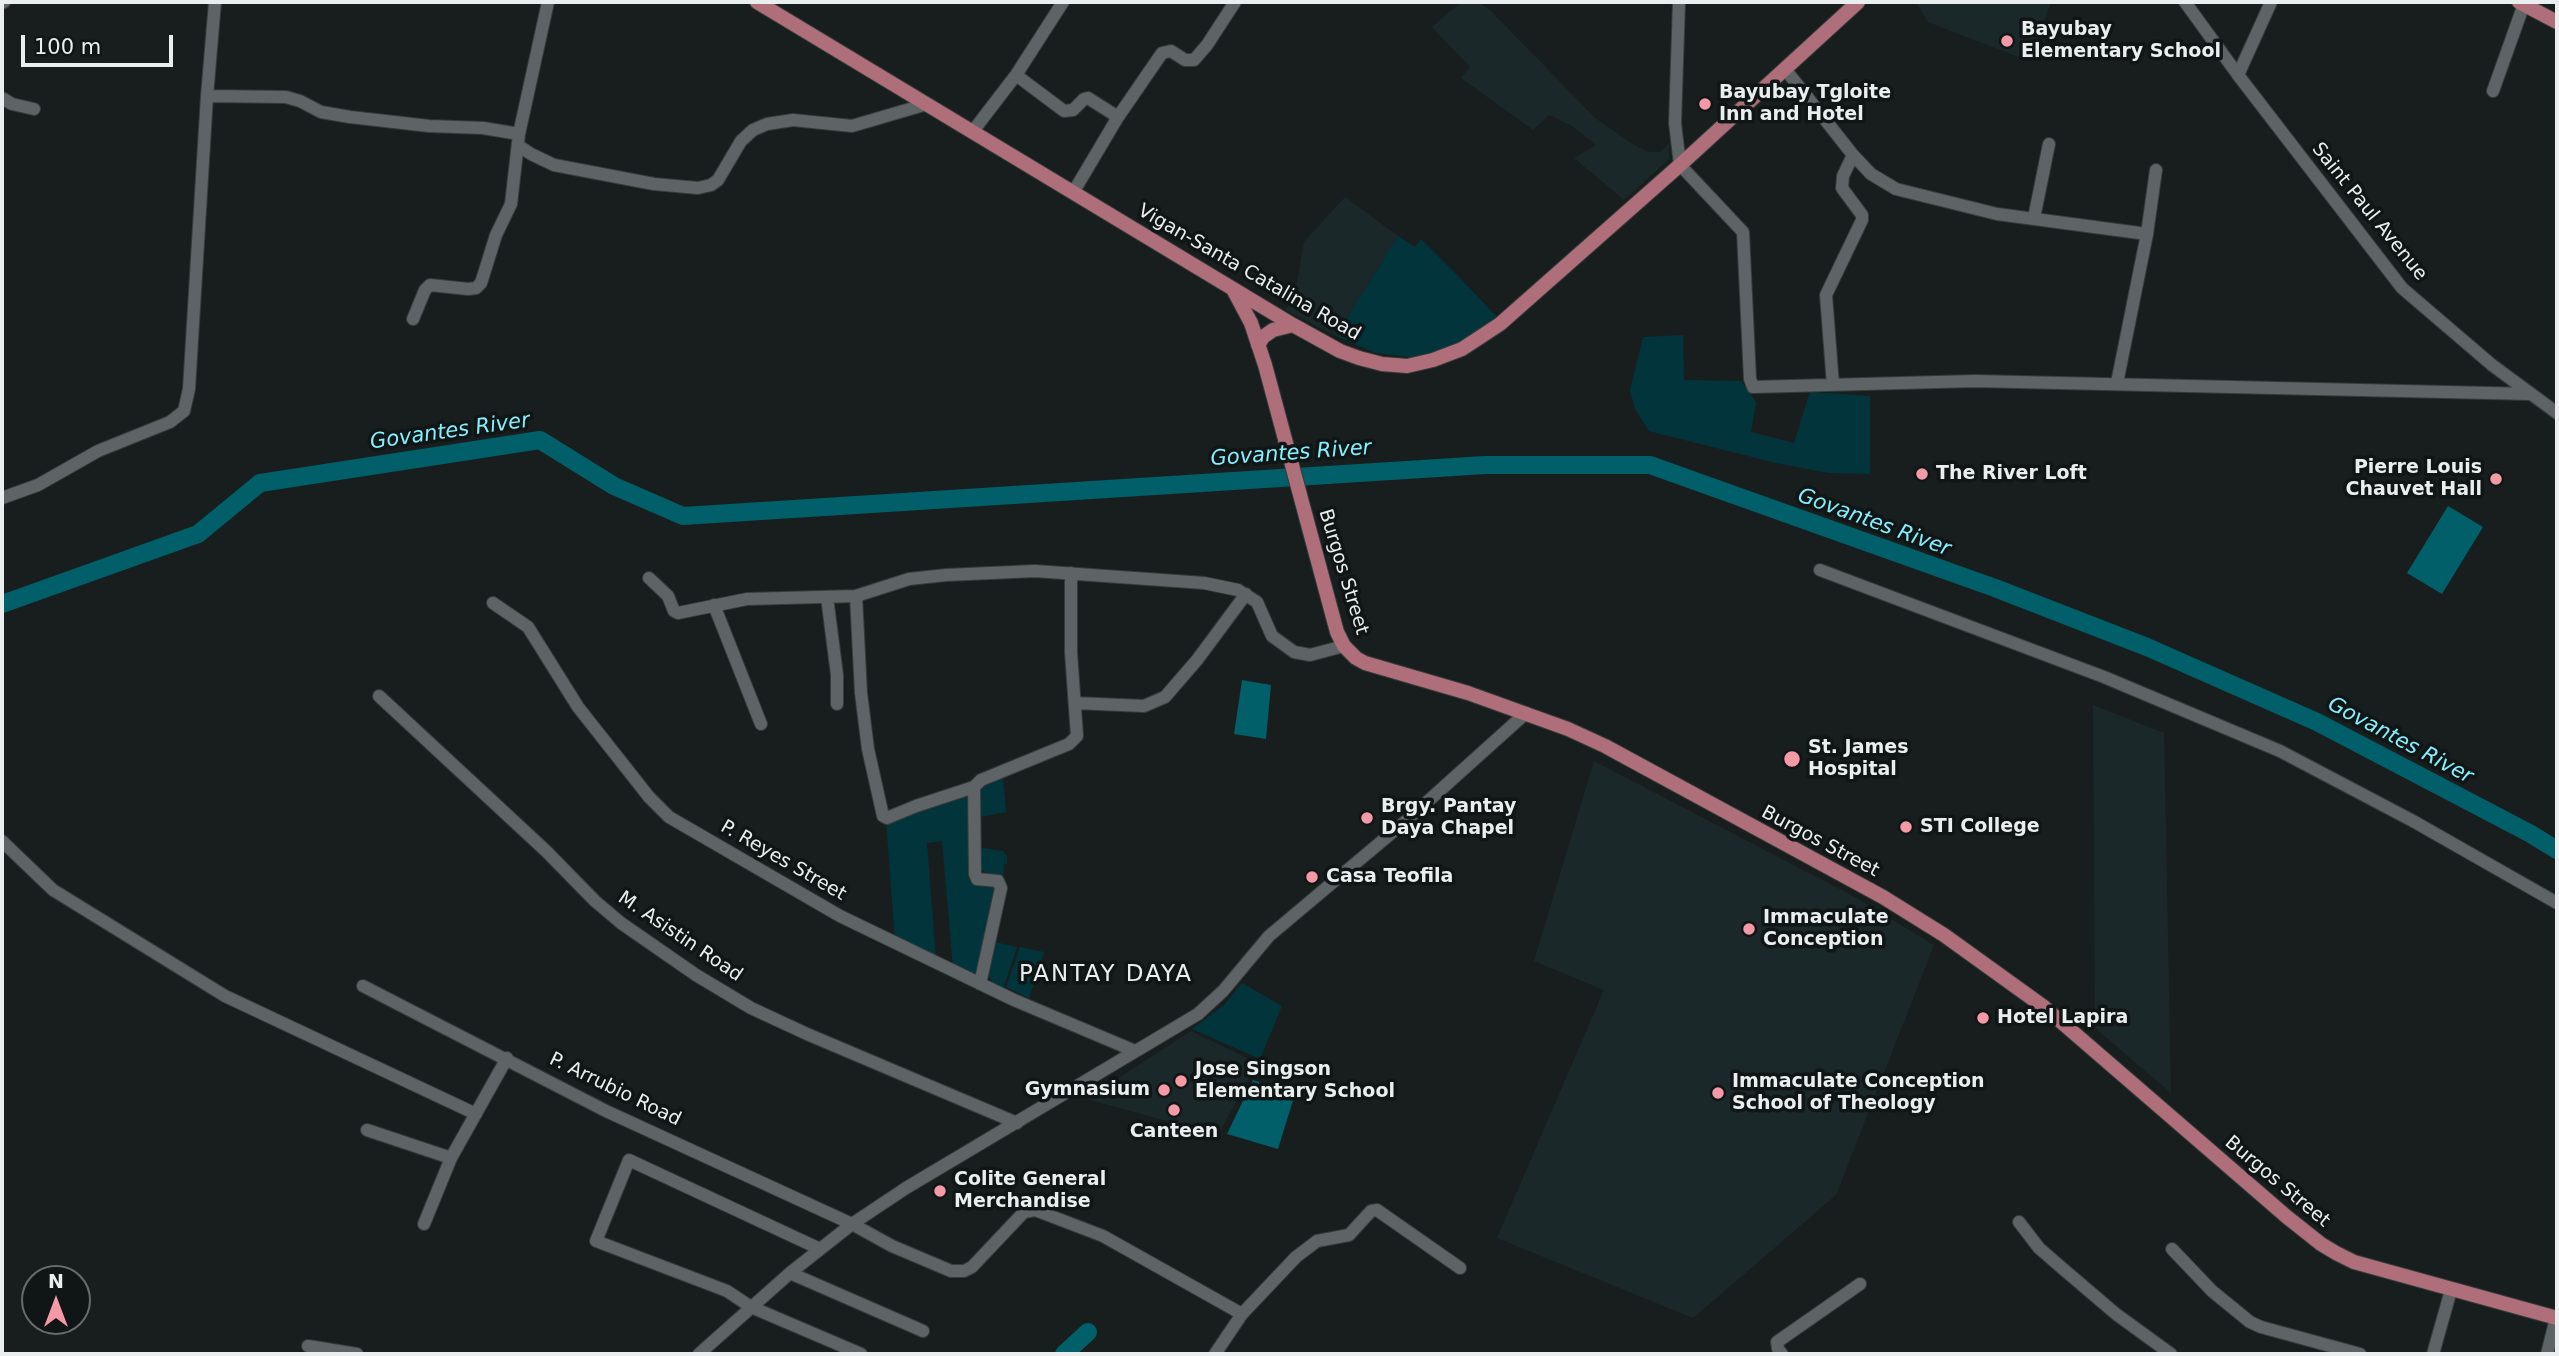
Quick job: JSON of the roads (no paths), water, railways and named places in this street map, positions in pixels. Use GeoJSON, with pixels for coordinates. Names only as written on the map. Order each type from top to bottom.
{"type":"FeatureCollection","features":[{"type":"Feature","properties":{"kind":"main road","name":"Vigan-Santa Catalina Road"},"geometry":{"type":"LineString","coordinates":[[757,2],[1293,325],[1340,351],[1382,364],[1407,366],[1462,349],[1500,324],[1680,165],[1858,2]]}},
{"type":"Feature","properties":{"kind":"main road"},"geometry":{"type":"LineString","coordinates":[[2522,3],[2557,22]]}},
{"type":"Feature","properties":{"kind":"main road","name":"Burgos Street"},"geometry":{"type":"LineString","coordinates":[[1234,291],[1251,323],[1258,345],[1332,617],[1344,646],[1366,663],[1526,713],[1605,746],[1853,880],[1944,935],[2044,1007],[2321,1244],[2354,1262],[2557,1318]]}},
{"type":"Feature","properties":{"kind":"main road"},"geometry":{"type":"LineString","coordinates":[[1258,345],[1263,337],[1273,330],[1293,325]]}},
{"type":"Feature","properties":{"kind":"street"},"geometry":{"type":"LineString","coordinates":[[2,498],[47,480],[98,451],[170,422],[184,411],[189,389],[206,96],[215,2]]}},
{"type":"Feature","properties":{"kind":"street"},"geometry":{"type":"LineString","coordinates":[[413,319],[425,290],[430,285],[468,289],[480,286],[496,235],[510,204],[537,42],[548,2]]}},
{"type":"Feature","properties":{"kind":"street"},"geometry":{"type":"LineString","coordinates":[[973,131],[1016,75],[1063,2]]}},
{"type":"Feature","properties":{"kind":"street"},"geometry":{"type":"LineString","coordinates":[[1074,191],[1118,117],[1163,53],[1171,51],[1185,60],[1194,60],[1235,2]]}},
{"type":"Feature","properties":{"kind":"street"},"geometry":{"type":"LineString","coordinates":[[1679,2],[1675,123],[1680,165],[1743,232],[1751,384],[1755,388],[1975,381],[2530,394]]}},
{"type":"Feature","properties":{"kind":"street","name":"Saint Paul Avenue"},"geometry":{"type":"LineString","coordinates":[[2185,2],[2402,288],[2492,365],[2557,413]]}},
{"type":"Feature","properties":{"kind":"street"},"geometry":{"type":"LineString","coordinates":[[2238,75],[2271,2]]}},
{"type":"Feature","properties":{"kind":"street"},"geometry":{"type":"LineString","coordinates":[[2493,91],[2522,3]]}},
{"type":"Feature","properties":{"kind":"street"},"geometry":{"type":"LineString","coordinates":[[1785,68],[1853,155],[1871,174],[1896,189],[1997,214],[2147,234]]}},
{"type":"Feature","properties":{"kind":"street"},"geometry":{"type":"LineString","coordinates":[[1016,75],[1064,111],[1073,110],[1088,98],[1118,117]]}},
{"type":"Feature","properties":{"kind":"street"},"geometry":{"type":"LineString","coordinates":[[206,96],[286,97],[321,112],[350,117],[417,125],[483,128],[519,140],[541,160],[562,167],[654,184],[698,188],[718,180],[741,141],[753,130],[766,124],[793,120],[852,126],[927,104]]}},
{"type":"Feature","properties":{"kind":"street"},"geometry":{"type":"LineString","coordinates":[[2,98],[12,104],[34,109]]}},
{"type":"Feature","properties":{"kind":"street"},"geometry":{"type":"LineString","coordinates":[[2034,218],[2049,144]]}},
{"type":"Feature","properties":{"kind":"street"},"geometry":{"type":"LineString","coordinates":[[1833,385],[1826,295],[1862,220],[1862,215],[1842,188],[1843,176],[1853,155]]}},
{"type":"Feature","properties":{"kind":"street"},"geometry":{"type":"LineString","coordinates":[[2117,383],[2147,234],[2156,170]]}},
{"type":"Feature","properties":{"kind":"street"},"geometry":{"type":"LineString","coordinates":[[1819,570],[2104,677],[2280,751],[2413,821],[2557,903]]}},
{"type":"Feature","properties":{"kind":"street"},"geometry":{"type":"LineString","coordinates":[[649,578],[667,596],[677,613],[747,599],[856,596],[909,579],[930,576],[1035,571],[1213,584],[1246,594],[1261,607],[1272,636],[1285,647],[1310,655],[1344,646]]}},
{"type":"Feature","properties":{"kind":"street"},"geometry":{"type":"LineString","coordinates":[[856,596],[861,693],[868,749],[884,817],[887,818],[974,788],[981,780],[1073,742],[1078,732],[1070,653],[1071,573]]}},
{"type":"Feature","properties":{"kind":"street"},"geometry":{"type":"LineString","coordinates":[[1075,703],[1144,706],[1165,697],[1197,660],[1246,594]]}},
{"type":"Feature","properties":{"kind":"street"},"geometry":{"type":"LineString","coordinates":[[827,597],[837,675],[837,704]]}},
{"type":"Feature","properties":{"kind":"street","name":"P. Reyes Street"},"geometry":{"type":"LineString","coordinates":[[493,603],[528,627],[578,707],[662,812],[841,916],[980,984],[1135,1051]]}},
{"type":"Feature","properties":{"kind":"street"},"geometry":{"type":"LineString","coordinates":[[714,605],[761,724]]}},
{"type":"Feature","properties":{"kind":"street","name":"M. Asistin Road"},"geometry":{"type":"LineString","coordinates":[[379,696],[527,832],[595,901],[621,923],[696,975],[785,1023],[1017,1123]]}},
{"type":"Feature","properties":{"kind":"street"},"geometry":{"type":"LineString","coordinates":[[699,1354],[790,1273],[852,1224],[906,1188],[1198,1014],[1210,1004],[1269,936],[1407,820],[1526,713]]}},
{"type":"Feature","properties":{"kind":"street"},"geometry":{"type":"LineString","coordinates":[[974,788],[975,874],[978,879],[998,881],[1001,888],[980,984]]}},
{"type":"Feature","properties":{"kind":"street"},"geometry":{"type":"LineString","coordinates":[[2,841],[53,890],[218,993],[476,1114]]}},
{"type":"Feature","properties":{"kind":"street","name":"P. Arrubio Road"},"geometry":{"type":"LineString","coordinates":[[363,986],[606,1111],[852,1224],[892,1246],[958,1272],[972,1267],[1024,1212],[1035,1210],[1103,1236],[1242,1314]]}},
{"type":"Feature","properties":{"kind":"street"},"geometry":{"type":"LineString","coordinates":[[424,1224],[451,1158],[507,1058]]}},
{"type":"Feature","properties":{"kind":"street"},"geometry":{"type":"LineString","coordinates":[[367,1130],[451,1158]]}},
{"type":"Feature","properties":{"kind":"street"},"geometry":{"type":"LineString","coordinates":[[820,1249],[629,1160],[596,1241],[717,1286],[751,1307],[861,1354]]}},
{"type":"Feature","properties":{"kind":"street"},"geometry":{"type":"LineString","coordinates":[[1215,1354],[1242,1314],[1296,1257],[1317,1241],[1349,1235],[1371,1210],[1377,1210],[1461,1268]]}},
{"type":"Feature","properties":{"kind":"street"},"geometry":{"type":"LineString","coordinates":[[2019,1222],[2054,1262],[2116,1314],[2171,1354]]}},
{"type":"Feature","properties":{"kind":"street"},"geometry":{"type":"LineString","coordinates":[[2172,1249],[2212,1291],[2250,1322],[2360,1354]]}},
{"type":"Feature","properties":{"kind":"street"},"geometry":{"type":"LineString","coordinates":[[790,1273],[923,1331]]}},
{"type":"Feature","properties":{"kind":"street"},"geometry":{"type":"LineString","coordinates":[[1782,1354],[1777,1349],[1777,1342],[1860,1284]]}},
{"type":"Feature","properties":{"kind":"street"},"geometry":{"type":"LineString","coordinates":[[2433,1354],[2451,1290]]}},
{"type":"Feature","properties":{"kind":"street"},"geometry":{"type":"LineString","coordinates":[[2547,1354],[2557,1318]]}},
{"type":"Feature","properties":{"kind":"street"},"geometry":{"type":"LineString","coordinates":[[309,1346],[357,1354]]}},
{"type":"Feature","properties":{"kind":"waterway","name":"Govantes River"},"geometry":{"type":"LineString","coordinates":[[2,604],[198,534],[260,483],[540,440],[614,486],[683,516],[1485,465],[1650,465],[1995,588],[2147,647],[2317,722],[2557,850]]}},
{"type":"Feature","properties":{"kind":"waterway"},"geometry":{"type":"LineString","coordinates":[[1064,1354],[1088,1332]]}},
{"type":"Feature","properties":{"kind":"place","name":"Bayubay Elementary School"},"geometry":{"type":"Point","coordinates":[2007,41]}},
{"type":"Feature","properties":{"kind":"place","name":"Bayubay Tgloite Inn and Hotel"},"geometry":{"type":"Point","coordinates":[1705,104]}},
{"type":"Feature","properties":{"kind":"place","name":"The River Loft"},"geometry":{"type":"Point","coordinates":[1922,474]}},
{"type":"Feature","properties":{"kind":"place","name":"Pierre Louis Chauvet Hall"},"geometry":{"type":"Point","coordinates":[2496,479]}},
{"type":"Feature","properties":{"kind":"place","name":"St. James Hospital"},"geometry":{"type":"Point","coordinates":[1792,759]}},
{"type":"Feature","properties":{"kind":"place","name":"Brgy. Pantay Daya Chapel"},"geometry":{"type":"Point","coordinates":[1367,818]}},
{"type":"Feature","properties":{"kind":"place","name":"STI College"},"geometry":{"type":"Point","coordinates":[1906,827]}},
{"type":"Feature","properties":{"kind":"place","name":"Casa Teofila"},"geometry":{"type":"Point","coordinates":[1312,877]}},
{"type":"Feature","properties":{"kind":"place","name":"Immaculate Conception"},"geometry":{"type":"Point","coordinates":[1749,929]}},
{"type":"Feature","properties":{"kind":"place","name":"Hotel Lapira"},"geometry":{"type":"Point","coordinates":[1983,1018]}},
{"type":"Feature","properties":{"kind":"place","name":"Jose Singson Elementary School"},"geometry":{"type":"Point","coordinates":[1181,1081]}},
{"type":"Feature","properties":{"kind":"place","name":"Gymnasium"},"geometry":{"type":"Point","coordinates":[1164,1090]}},
{"type":"Feature","properties":{"kind":"place","name":"Immaculate Conception School of Theology"},"geometry":{"type":"Point","coordinates":[1718,1093]}},
{"type":"Feature","properties":{"kind":"place","name":"Canteen"},"geometry":{"type":"Point","coordinates":[1174,1110]}},
{"type":"Feature","properties":{"kind":"place","name":"Colite General Merchandise"},"geometry":{"type":"Point","coordinates":[940,1191]}},
{"type":"Feature","properties":{"kind":"district","name":"PANTAY DAYA"},"geometry":{"type":"Point","coordinates":[1106,975]}}]}
